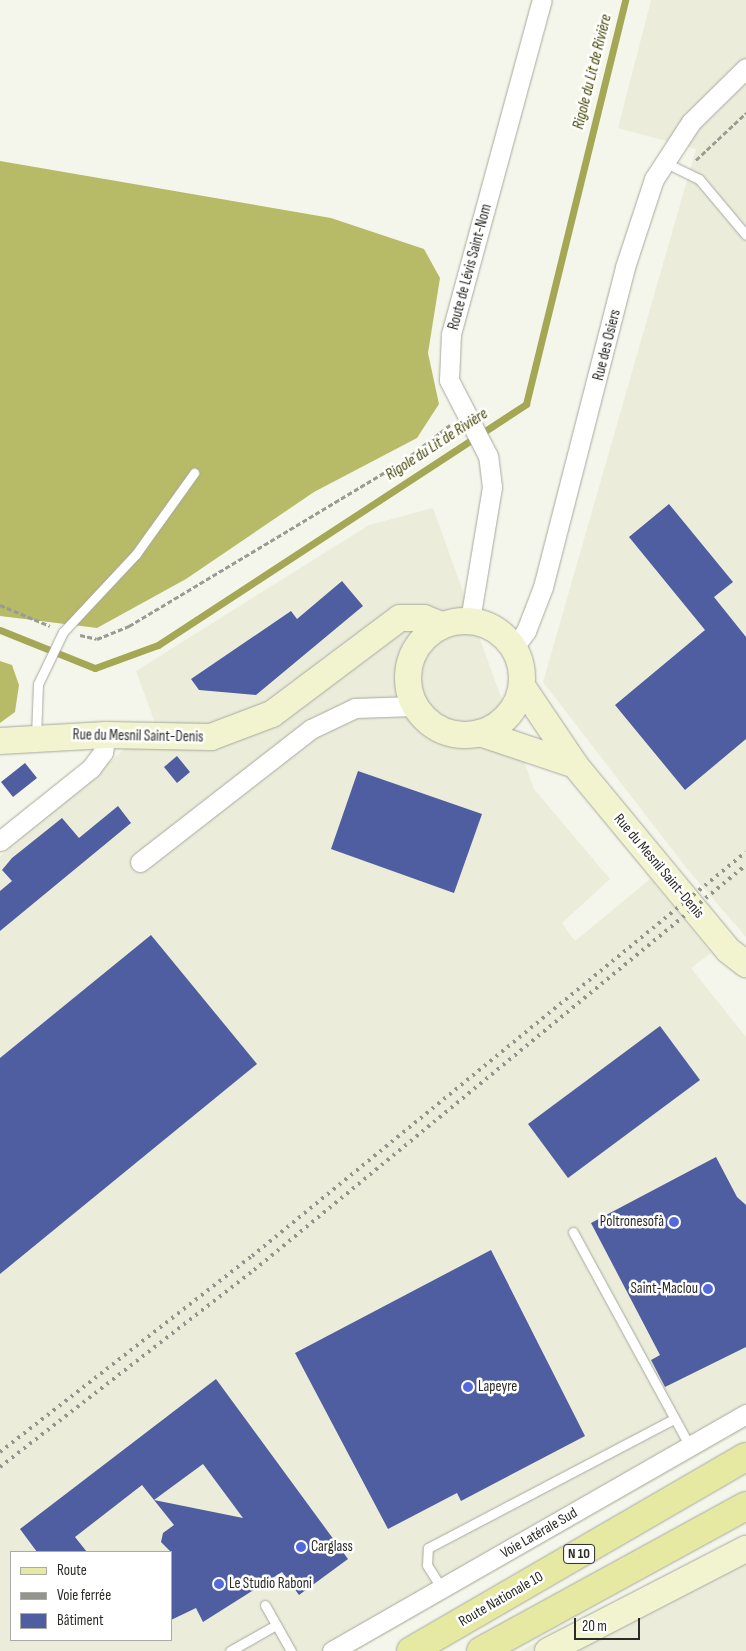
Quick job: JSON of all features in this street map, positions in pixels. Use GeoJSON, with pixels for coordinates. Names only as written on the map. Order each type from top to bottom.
{"type":"FeatureCollection","features":[{"type":"Feature","properties":{"kind":"main road","name":"Route Nationale 10"},"geometry":{"type":"LineString","coordinates":[[412,1651],[746,1457]]}},
{"type":"Feature","properties":{"kind":"main road","name":"N 10"},"geometry":{"type":"LineString","coordinates":[[481,1651],[746,1506]]}},
{"type":"Feature","properties":{"kind":"street","name":"Route de Lévis Saint-Nom"},"geometry":{"type":"LineString","coordinates":[[470,620],[492,487],[488,456],[464,414],[449,380],[451,334],[542,0]]}},
{"type":"Feature","properties":{"kind":"street","name":"Rue des Osiers"},"geometry":{"type":"LineString","coordinates":[[514,647],[526,631],[543,587],[632,242],[667,157],[691,122],[746,68]]}},
{"type":"Feature","properties":{"kind":"street","name":"Rue du Mesnil Saint-Denis"},"geometry":{"type":"LineString","coordinates":[[0,741],[36,736],[212,737],[256,722],[400,618],[424,618],[442,624]]}},
{"type":"Feature","properties":{"kind":"street"},"geometry":{"type":"LineString","coordinates":[[480,734],[508,716],[522,686],[521,666],[514,647],[488,625],[470,620],[442,624],[419,642],[411,655],[407,672],[414,706],[442,730],[480,734],[575,765]]}},
{"type":"Feature","properties":{"kind":"street"},"geometry":{"type":"LineString","coordinates":[[367,641],[411,655]]}},
{"type":"Feature","properties":{"kind":"street","name":"Rue du Mesnil Saint-Denis"},"geometry":{"type":"LineString","coordinates":[[522,686],[575,765],[737,957],[746,974]]}},
{"type":"Feature","properties":{"kind":"street"},"geometry":{"type":"LineString","coordinates":[[140,862],[311,729],[356,708],[414,706]]}},
{"type":"Feature","properties":{"kind":"street"},"geometry":{"type":"LineString","coordinates":[[0,841],[91,768],[103,752],[106,735]]}},
{"type":"Feature","properties":{"kind":"street","name":"Voie Latérale Sud"},"geometry":{"type":"LineString","coordinates":[[332,1651],[690,1448],[746,1414]]}},
{"type":"Feature","properties":{"kind":"street"},"geometry":{"type":"LineString","coordinates":[[548,1651],[740,1555]]}},
{"type":"Feature","properties":{"kind":"lane"},"geometry":{"type":"LineString","coordinates":[[667,157],[699,179],[746,235]]}},
{"type":"Feature","properties":{"kind":"lane"},"geometry":{"type":"LineString","coordinates":[[36,736],[38,684],[62,635],[136,554],[194,473]]}},
{"type":"Feature","properties":{"kind":"lane"},"geometry":{"type":"LineString","coordinates":[[573,1232],[690,1448]]}},
{"type":"Feature","properties":{"kind":"lane"},"geometry":{"type":"LineString","coordinates":[[442,1589],[427,1565],[428,1548],[674,1419]]}},
{"type":"Feature","properties":{"kind":"lane"},"geometry":{"type":"LineString","coordinates":[[265,1605],[291,1651]]}},
{"type":"Feature","properties":{"kind":"lane"},"geometry":{"type":"LineString","coordinates":[[230,1651],[276,1625]]}},
{"type":"Feature","properties":{"kind":"path"},"geometry":{"type":"LineString","coordinates":[[667,157],[698,160],[746,113]]}},
{"type":"Feature","properties":{"kind":"path"},"geometry":{"type":"LineString","coordinates":[[0,605],[62,635],[96,639],[129,626],[405,460],[464,414]]}},
{"type":"Feature","properties":{"kind":"shaded area"},"geometry":{"type":"Polygon","coordinates":[[[651,0],[746,0],[746,937],[688,870],[543,682],[696,149],[618,128],[651,0]]]}},
{"type":"Feature","properties":{"kind":"shaded area"},"geometry":{"type":"Polygon","coordinates":[[[433,508],[534,789],[610,879],[562,923],[575,941],[650,879],[711,953],[691,968],[746,1037],[746,1429],[356,1651],[0,1651],[0,856],[155,723],[136,671],[369,525],[433,508]]]}},
{"type":"Feature","properties":{"kind":"shaded area"},"geometry":{"type":"Polygon","coordinates":[[[746,1535],[746,1651],[520,1651],[581,1619],[746,1535]]]}},
{"type":"Feature","properties":{"kind":"green space"},"geometry":{"type":"Polygon","coordinates":[[[0,161],[331,218],[424,249],[440,278],[428,353],[439,404],[417,438],[314,492],[186,579],[97,628],[0,616],[0,161]]]}},
{"type":"Feature","properties":{"kind":"green space"},"geometry":{"type":"Polygon","coordinates":[[[0,661],[12,665],[19,685],[15,712],[0,723],[0,661]]]}},
{"type":"Feature","properties":{"kind":"building"},"geometry":{"type":"Polygon","coordinates":[[[669,504],[733,582],[714,597],[746,637],[746,739],[685,790],[615,705],[705,630],[629,537],[669,504]]]}},
{"type":"Feature","properties":{"kind":"building"},"geometry":{"type":"Polygon","coordinates":[[[342,581],[363,606],[256,695],[199,690],[191,679],[291,611],[297,619],[342,581]]]}},
{"type":"Feature","properties":{"kind":"building"},"geometry":{"type":"Polygon","coordinates":[[[177,756],[190,772],[177,783],[164,767],[177,756]]]}},
{"type":"Feature","properties":{"kind":"building"},"geometry":{"type":"Polygon","coordinates":[[[25,763],[37,778],[13,797],[1,782],[25,763]]]}},
{"type":"Feature","properties":{"kind":"building"},"geometry":{"type":"Polygon","coordinates":[[[358,771],[482,814],[454,893],[331,849],[358,771]]]}},
{"type":"Feature","properties":{"kind":"building"},"geometry":{"type":"Polygon","coordinates":[[[118,806],[131,823],[0,931],[0,891],[12,881],[2,870],[12,858],[62,818],[79,838],[118,806]]]}},
{"type":"Feature","properties":{"kind":"building"},"geometry":{"type":"Polygon","coordinates":[[[151,935],[257,1064],[0,1274],[0,1058],[151,935]]]}},
{"type":"Feature","properties":{"kind":"building"},"geometry":{"type":"Polygon","coordinates":[[[660,1026],[700,1080],[568,1178],[528,1124],[660,1026]]]}},
{"type":"Feature","properties":{"kind":"building"},"geometry":{"type":"Polygon","coordinates":[[[716,1157],[737,1197],[746,1205],[746,1347],[665,1387],[651,1360],[660,1355],[591,1223],[716,1157]]]}},
{"type":"Feature","properties":{"kind":"building"},"geometry":{"type":"Polygon","coordinates":[[[491,1250],[585,1436],[461,1501],[457,1493],[388,1529],[295,1353],[491,1250]]]}},
{"type":"Feature","properties":{"kind":"building"},"geometry":{"type":"Polygon","coordinates":[[[216,1379],[348,1559],[299,1595],[282,1572],[203,1622],[196,1608],[172,1620],[172,1551],[161,1542],[163,1533],[174,1525],[154,1500],[142,1485],[75,1537],[86,1551],[36,1551],[20,1529],[216,1379]],[[203,1464],[154,1500],[243,1518],[203,1464]]]}},
{"type":"Feature","properties":{"kind":"waterway","name":"Rigole du Lit de Rivière"},"geometry":{"type":"LineString","coordinates":[[0,630],[95,668],[158,645],[526,404],[625,0]]}},
{"type":"Feature","properties":{"kind":"railway"},"geometry":{"type":"LineString","coordinates":[[0,1452],[252,1256],[746,852]]}},
{"type":"Feature","properties":{"kind":"railway"},"geometry":{"type":"LineString","coordinates":[[0,1467],[254,1270],[746,865]]}},
{"type":"Feature","properties":{"kind":"place","name":"Poltronesofà"},"geometry":{"type":"Point","coordinates":[674,1222]}},
{"type":"Feature","properties":{"kind":"place","name":"Saint-Maclou"},"geometry":{"type":"Point","coordinates":[708,1289]}},
{"type":"Feature","properties":{"kind":"place","name":"Lapeyre"},"geometry":{"type":"Point","coordinates":[468,1387]}},
{"type":"Feature","properties":{"kind":"place","name":"Carglass"},"geometry":{"type":"Point","coordinates":[301,1547]}},
{"type":"Feature","properties":{"kind":"place","name":"Le Studio Raboni"},"geometry":{"type":"Point","coordinates":[219,1584]}}]}
